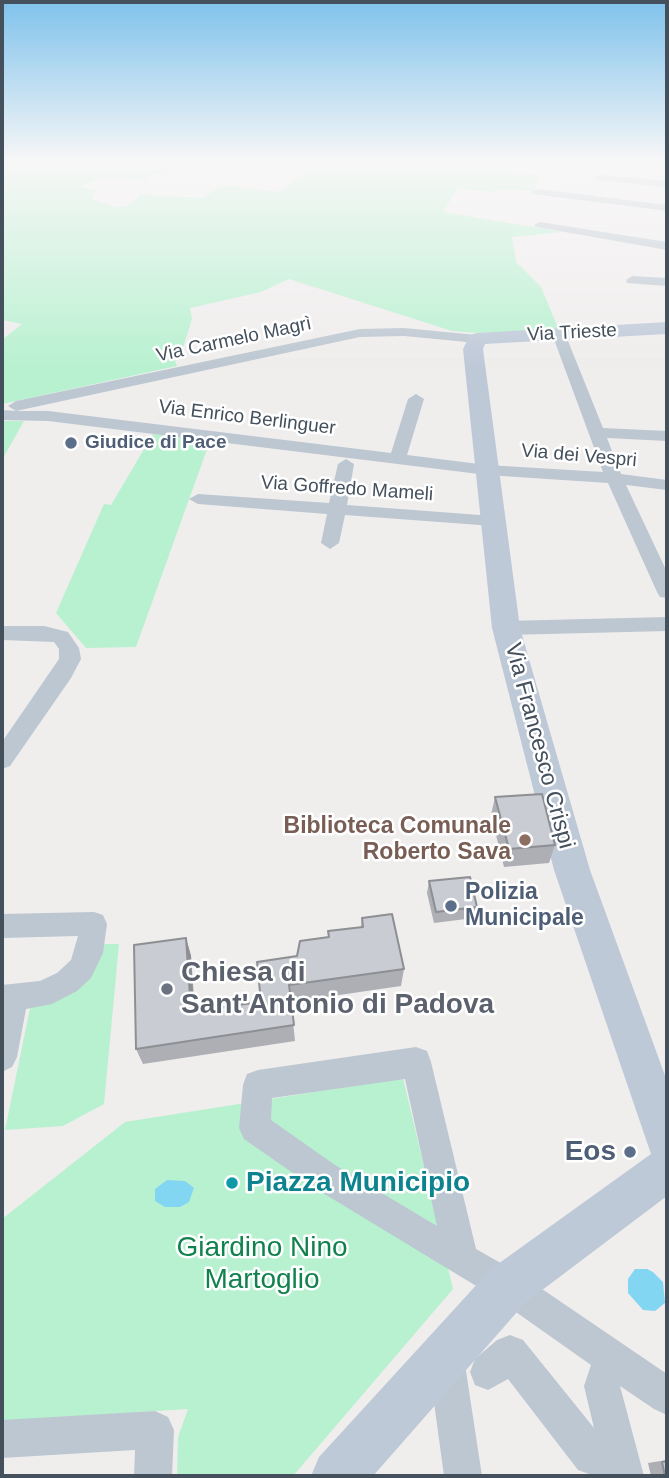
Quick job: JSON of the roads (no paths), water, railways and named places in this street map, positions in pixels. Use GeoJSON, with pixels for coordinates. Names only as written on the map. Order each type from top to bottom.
{"type":"FeatureCollection","features":[{"type":"Feature","properties":{"kind":"street"},"geometry":{"type":"LineString","coordinates":[[570,230],[667,246]]}},
{"type":"Feature","properties":{"kind":"street"},"geometry":{"type":"LineString","coordinates":[[632,280],[667,282]]}},
{"type":"Feature","properties":{"kind":"street","name":"Via Trieste"},"geometry":{"type":"LineString","coordinates":[[477,339],[667,328]]}},
{"type":"Feature","properties":{"kind":"street","name":"Via Carmelo Magrì"},"geometry":{"type":"LineString","coordinates":[[2,412],[360,333],[404,332],[477,339]]}},
{"type":"Feature","properties":{"kind":"street"},"geometry":{"type":"LineString","coordinates":[[559,334],[614,478],[667,592]]}},
{"type":"Feature","properties":{"kind":"street","name":"Via Francesco Crispi"},"geometry":{"type":"LineString","coordinates":[[477,339],[473,349],[506,628],[572,870],[667,1140]]}},
{"type":"Feature","properties":{"kind":"street"},"geometry":{"type":"LineString","coordinates":[[397,459],[416,398]]}},
{"type":"Feature","properties":{"kind":"street","name":"Via Enrico Berlinguer"},"geometry":{"type":"LineString","coordinates":[[2,412],[149,427],[486,470]]}},
{"type":"Feature","properties":{"kind":"street"},"geometry":{"type":"LineString","coordinates":[[597,433],[667,436]]}},
{"type":"Feature","properties":{"kind":"street"},"geometry":{"type":"LineString","coordinates":[[330,543],[346,464]]}},
{"type":"Feature","properties":{"kind":"street","name":"Via dei Vespri"},"geometry":{"type":"LineString","coordinates":[[486,470],[614,478],[667,485]]}},
{"type":"Feature","properties":{"kind":"street","name":"Via Goffredo Mameli"},"geometry":{"type":"LineString","coordinates":[[198,499],[493,520]]}},
{"type":"Feature","properties":{"kind":"street"},"geometry":{"type":"LineString","coordinates":[[506,628],[667,624]]}},
{"type":"Feature","properties":{"kind":"street"},"geometry":{"type":"LineString","coordinates":[[2,633],[44,633],[61,637],[69,648],[70,659],[2,761]]}},
{"type":"Feature","properties":{"kind":"street"},"geometry":{"type":"LineString","coordinates":[[2,926],[94,924],[89,953],[81,969],[67,982],[42,994],[8,998],[2,1057]]}},
{"type":"Feature","properties":{"kind":"street"},"geometry":{"type":"LineString","coordinates":[[463,1260],[416,1062],[258,1085],[255,1128],[324,1176],[463,1260],[508,1286],[667,1396]]}},
{"type":"Feature","properties":{"kind":"street"},"geometry":{"type":"LineString","coordinates":[[463,1476],[453,1411],[467,1363],[508,1286],[667,1169]]}},
{"type":"Feature","properties":{"kind":"street"},"geometry":{"type":"LineString","coordinates":[[338,1476],[467,1363],[510,1353],[592,1456],[622,1466]]}},
{"type":"Feature","properties":{"kind":"street"},"geometry":{"type":"LineString","coordinates":[[612,1358],[602,1386],[622,1466]]}},
{"type":"Feature","properties":{"kind":"street"},"geometry":{"type":"LineString","coordinates":[[2,1439],[155,1430],[153,1476]]}},
{"type":"Feature","properties":{"kind":"water"},"geometry":{"type":"Polygon","coordinates":[[[167,1180],[185,1181],[194,1188],[189,1202],[180,1207],[165,1207],[155,1201],[155,1189],[167,1180]]]}},
{"type":"Feature","properties":{"kind":"water"},"geometry":{"type":"Polygon","coordinates":[[[635,1269],[647,1269],[663,1282],[665,1303],[655,1311],[643,1310],[628,1293],[628,1279],[635,1269]]]}},
{"type":"Feature","properties":{"kind":"place","name":"Giudice di Pace"},"geometry":{"type":"Point","coordinates":[71,443]}},
{"type":"Feature","properties":{"kind":"place","name":"Biblioteca Comunale Roberto Sava"},"geometry":{"type":"Point","coordinates":[525,840]}},
{"type":"Feature","properties":{"kind":"place","name":"Polizia Municipale"},"geometry":{"type":"Point","coordinates":[451,906]}},
{"type":"Feature","properties":{"kind":"place","name":"Chiesa di Sant'Antonio di Padova"},"geometry":{"type":"Point","coordinates":[167,989]}},
{"type":"Feature","properties":{"kind":"place","name":"Eos"},"geometry":{"type":"Point","coordinates":[630,1152]}},
{"type":"Feature","properties":{"kind":"place","name":"Piazza Municipio"},"geometry":{"type":"Point","coordinates":[232,1183]}},
{"type":"Feature","properties":{"kind":"park label","name":"Giardino Nino Martoglio"},"geometry":{"type":"Point","coordinates":[262,1264]}}]}
